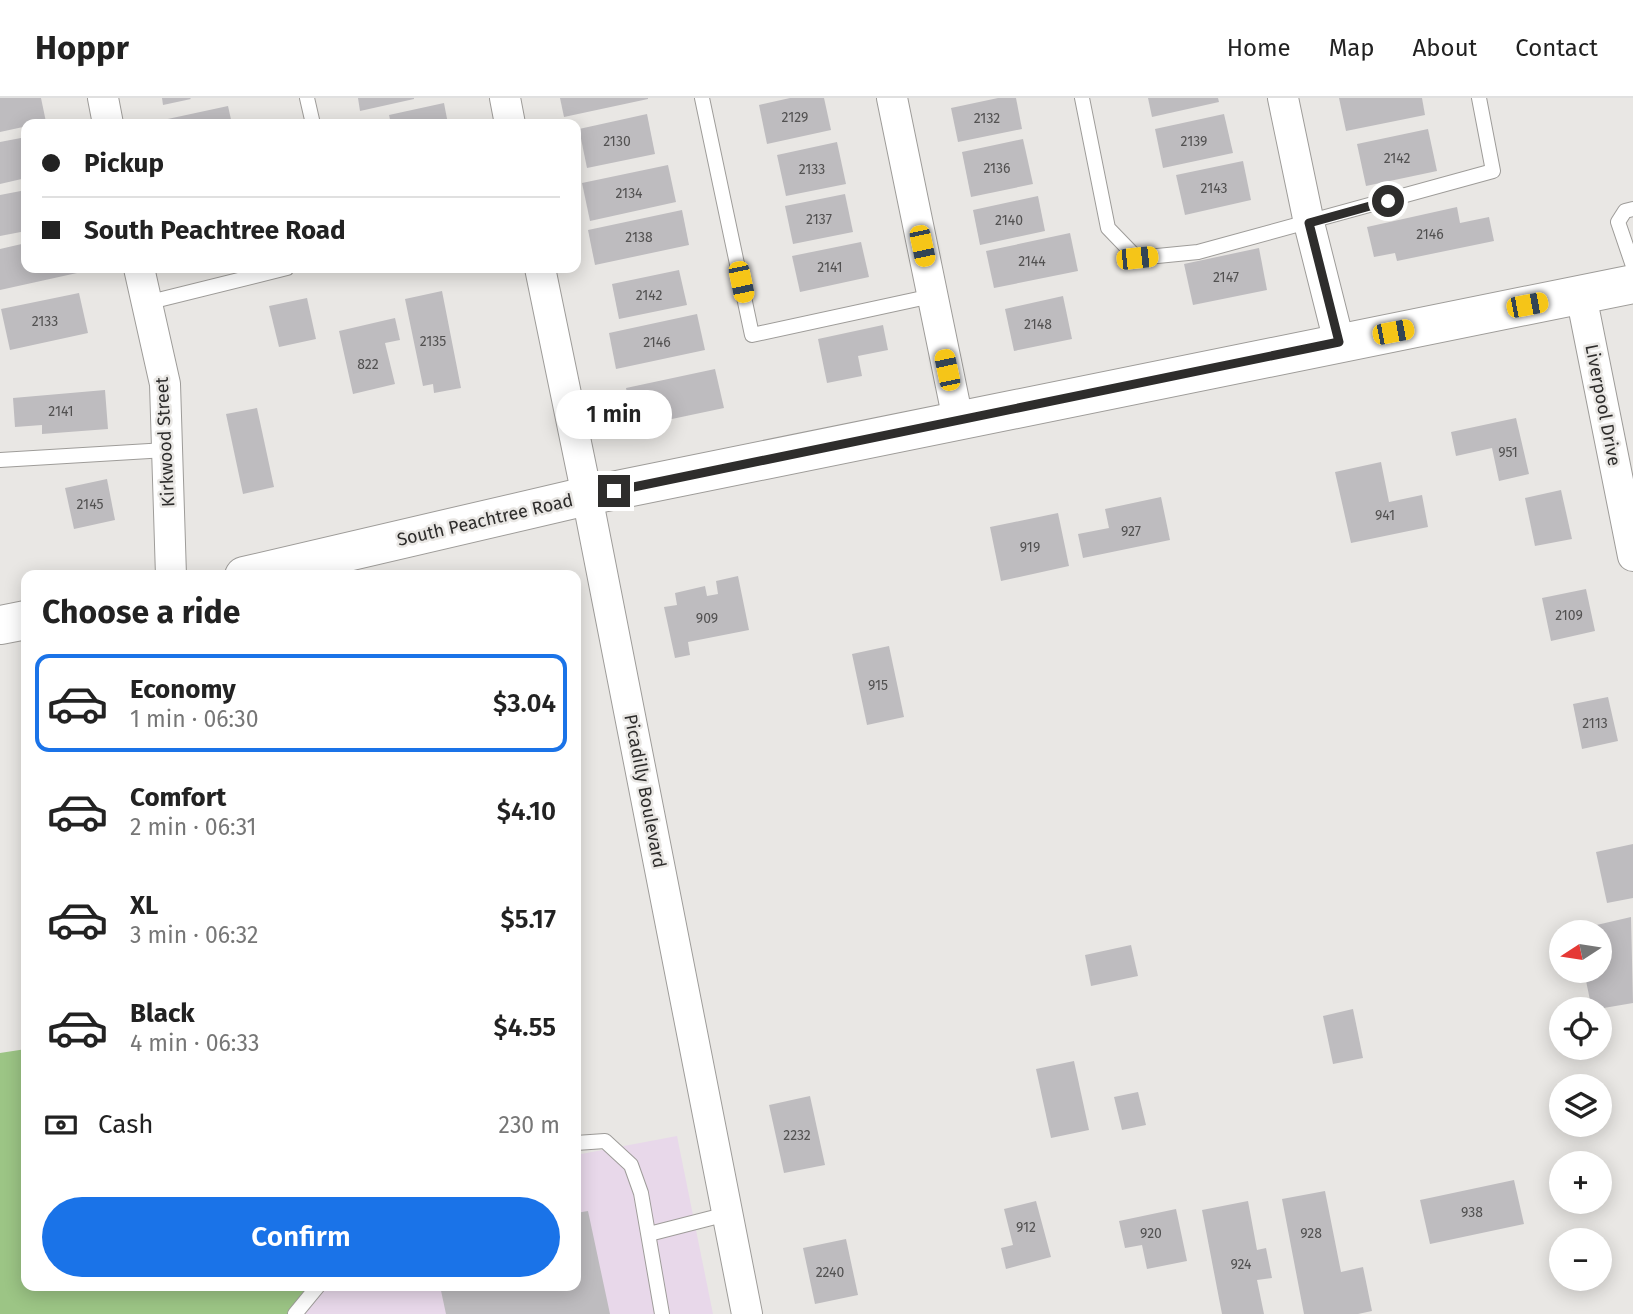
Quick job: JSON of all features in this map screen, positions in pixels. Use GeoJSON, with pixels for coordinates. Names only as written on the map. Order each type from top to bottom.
{"type":"FeatureCollection","features":[{"type":"Feature","properties":{"kind":"main road","name":"South Peachtree Road"},"geometry":{"type":"LineString","coordinates":[[270,570],[587,496],[1633,284]]}},
{"type":"Feature","properties":{"kind":"main road"},"geometry":{"type":"LineString","coordinates":[[0,625],[21,621]]}},
{"type":"Feature","properties":{"kind":"street"},"geometry":{"type":"LineString","coordinates":[[103,98],[107,119]]}},
{"type":"Feature","properties":{"kind":"street"},"geometry":{"type":"LineString","coordinates":[[505,98],[509,119]]}},
{"type":"Feature","properties":{"kind":"street"},"geometry":{"type":"LineString","coordinates":[[892,98],[958,420]]}},
{"type":"Feature","properties":{"kind":"street"},"geometry":{"type":"LineString","coordinates":[[1283,98],[1309,223],[1339,342]]}},
{"type":"Feature","properties":{"kind":"street","name":"Kirkwood Street"},"geometry":{"type":"LineString","coordinates":[[140,273],[164,384],[171,570]]}},
{"type":"Feature","properties":{"kind":"street","name":"Picadilly Boulevard"},"geometry":{"type":"LineString","coordinates":[[541,273],[747,1314]]}},
{"type":"Feature","properties":{"kind":"street","name":"Liverpool Drive"},"geometry":{"type":"LineString","coordinates":[[1581,295],[1633,556]]}},
{"type":"Feature","properties":{"kind":"lane"},"geometry":{"type":"LineString","coordinates":[[307,98],[312,119]]}},
{"type":"Feature","properties":{"kind":"lane"},"geometry":{"type":"LineString","coordinates":[[702,98],[752,335],[932,296]]}},
{"type":"Feature","properties":{"kind":"lane"},"geometry":{"type":"LineString","coordinates":[[1082,98],[1108,228],[1137,258],[1198,252],[1493,171],[1479,98]]}},
{"type":"Feature","properties":{"kind":"lane"},"geometry":{"type":"LineString","coordinates":[[1633,209],[1625,211],[1618,222],[1633,266]]}},
{"type":"Feature","properties":{"kind":"lane"},"geometry":{"type":"LineString","coordinates":[[146,303],[267,273]]}},
{"type":"Feature","properties":{"kind":"lane"},"geometry":{"type":"LineString","coordinates":[[0,460],[166,450]]}},
{"type":"Feature","properties":{"kind":"lane"},"geometry":{"type":"LineString","coordinates":[[581,1142],[605,1140],[631,1165],[645,1203],[662,1314]]}},
{"type":"Feature","properties":{"kind":"lane"},"geometry":{"type":"LineString","coordinates":[[649,1234],[727,1214]]}},
{"type":"Feature","properties":{"kind":"lane"},"geometry":{"type":"LineString","coordinates":[[295,1314],[314,1291]]}},
{"type":"Feature","properties":{"kind":"shaded area"},"geometry":{"type":"Polygon","coordinates":[[[677,1136],[713,1314],[304,1314],[323,1291],[581,1291],[581,1154],[677,1136]]]}},
{"type":"Feature","properties":{"kind":"green space"},"geometry":{"type":"Polygon","coordinates":[[[21,1050],[21,1291],[323,1291],[304,1314],[0,1314],[0,1053],[21,1050]]]}},
{"type":"Feature","properties":{"kind":"building"},"geometry":{"type":"Polygon","coordinates":[[[0,98],[41,98],[45,119],[21,119],[21,127],[0,132],[0,98]]]}},
{"type":"Feature","properties":{"kind":"building"},"geometry":{"type":"Polygon","coordinates":[[[162,98],[190,98],[191,99],[163,105],[162,98]]]}},
{"type":"Feature","properties":{"kind":"building"},"geometry":{"type":"Polygon","coordinates":[[[358,98],[414,98],[414,99],[360,111],[358,98]]]}},
{"type":"Feature","properties":{"kind":"building"},"geometry":{"type":"Polygon","coordinates":[[[560,98],[648,98],[648,99],[564,117],[560,98]]]}},
{"type":"Feature","properties":{"kind":"building"},"geometry":{"type":"Polygon","coordinates":[[[790,98],[824,98],[831,130],[767,144],[759,105],[790,98]]]}},
{"type":"Feature","properties":{"kind":"building"},"geometry":{"type":"Polygon","coordinates":[[[998,98],[1016,98],[1022,129],[958,142],[951,108],[998,98]]]}},
{"type":"Feature","properties":{"kind":"building"},"geometry":{"type":"Polygon","coordinates":[[[1148,98],[1218,98],[1219,102],[1152,117],[1148,98]]]}},
{"type":"Feature","properties":{"kind":"building"},"geometry":{"type":"Polygon","coordinates":[[[1339,98],[1422,98],[1425,115],[1346,131],[1339,98]]]}},
{"type":"Feature","properties":{"kind":"building"},"geometry":{"type":"Polygon","coordinates":[[[444,103],[447,119],[390,119],[389,115],[444,103]]]}},
{"type":"Feature","properties":{"kind":"building"},"geometry":{"type":"Polygon","coordinates":[[[228,106],[231,119],[168,119],[228,106]]]}},
{"type":"Feature","properties":{"kind":"building"},"geometry":{"type":"Polygon","coordinates":[[[647,114],[655,154],[587,168],[581,129],[647,114]]]}},
{"type":"Feature","properties":{"kind":"building"},"geometry":{"type":"Polygon","coordinates":[[[1224,114],[1233,153],[1163,168],[1155,129],[1224,114]]]}},
{"type":"Feature","properties":{"kind":"building"},"geometry":{"type":"Polygon","coordinates":[[[1428,129],[1437,171],[1366,186],[1357,144],[1428,129]]]}},
{"type":"Feature","properties":{"kind":"building"},"geometry":{"type":"Polygon","coordinates":[[[21,138],[21,179],[0,184],[0,142],[21,138]]]}},
{"type":"Feature","properties":{"kind":"building"},"geometry":{"type":"Polygon","coordinates":[[[1023,139],[1033,184],[971,197],[962,152],[1023,139]]]}},
{"type":"Feature","properties":{"kind":"building"},"geometry":{"type":"Polygon","coordinates":[[[837,142],[846,184],[786,196],[777,155],[837,142]]]}},
{"type":"Feature","properties":{"kind":"building"},"geometry":{"type":"Polygon","coordinates":[[[1243,161],[1251,200],[1185,215],[1176,175],[1243,161]]]}},
{"type":"Feature","properties":{"kind":"building"},"geometry":{"type":"Polygon","coordinates":[[[668,165],[676,202],[590,221],[582,183],[668,165]]]}},
{"type":"Feature","properties":{"kind":"building"},"geometry":{"type":"Polygon","coordinates":[[[21,191],[21,232],[0,236],[0,195],[21,191]]]}},
{"type":"Feature","properties":{"kind":"building"},"geometry":{"type":"Polygon","coordinates":[[[845,194],[853,232],[793,244],[785,206],[845,194]]]}},
{"type":"Feature","properties":{"kind":"building"},"geometry":{"type":"Polygon","coordinates":[[[1038,196],[1045,231],[980,245],[973,210],[1038,196]]]}},
{"type":"Feature","properties":{"kind":"building"},"geometry":{"type":"Polygon","coordinates":[[[1457,207],[1460,223],[1489,217],[1494,241],[1397,261],[1395,253],[1374,257],[1367,227],[1457,207]]]}},
{"type":"Feature","properties":{"kind":"building"},"geometry":{"type":"Polygon","coordinates":[[[682,210],[689,245],[595,265],[588,230],[682,210]]]}},
{"type":"Feature","properties":{"kind":"building"},"geometry":{"type":"Polygon","coordinates":[[[1070,233],[1078,271],[994,288],[986,251],[1070,233]]]}},
{"type":"Feature","properties":{"kind":"building"},"geometry":{"type":"Polygon","coordinates":[[[861,242],[869,277],[800,292],[792,256],[861,242]]]}},
{"type":"Feature","properties":{"kind":"building"},"geometry":{"type":"Polygon","coordinates":[[[21,244],[21,273],[77,273],[0,290],[0,249],[21,244]]]}},
{"type":"Feature","properties":{"kind":"building"},"geometry":{"type":"Polygon","coordinates":[[[1259,248],[1267,290],[1193,305],[1184,264],[1259,248]]]}},
{"type":"Feature","properties":{"kind":"building"},"geometry":{"type":"Polygon","coordinates":[[[679,270],[687,305],[619,319],[612,284],[679,270]]]}},
{"type":"Feature","properties":{"kind":"building"},"geometry":{"type":"Polygon","coordinates":[[[442,291],[461,388],[434,393],[433,384],[423,386],[405,299],[442,291]]]}},
{"type":"Feature","properties":{"kind":"building"},"geometry":{"type":"Polygon","coordinates":[[[79,293],[88,333],[10,350],[1,309],[79,293]]]}},
{"type":"Feature","properties":{"kind":"building"},"geometry":{"type":"Polygon","coordinates":[[[1063,296],[1072,339],[1014,351],[1005,309],[1063,296]]]}},
{"type":"Feature","properties":{"kind":"building"},"geometry":{"type":"Polygon","coordinates":[[[307,298],[316,339],[279,347],[269,306],[307,298]]]}},
{"type":"Feature","properties":{"kind":"building"},"geometry":{"type":"Polygon","coordinates":[[[697,314],[705,350],[616,369],[609,333],[697,314]]]}},
{"type":"Feature","properties":{"kind":"building"},"geometry":{"type":"Polygon","coordinates":[[[395,318],[400,340],[385,343],[395,384],[353,394],[339,331],[395,318]]]}},
{"type":"Feature","properties":{"kind":"building"},"geometry":{"type":"Polygon","coordinates":[[[883,325],[888,350],[858,356],[862,376],[827,383],[818,339],[883,325]]]}},
{"type":"Feature","properties":{"kind":"building"},"geometry":{"type":"Polygon","coordinates":[[[715,369],[724,408],[634,427],[626,388],[715,369]]]}},
{"type":"Feature","properties":{"kind":"building"},"geometry":{"type":"Polygon","coordinates":[[[105,390],[108,429],[42,434],[42,425],[15,427],[13,398],[105,390]]]}},
{"type":"Feature","properties":{"kind":"building"},"geometry":{"type":"Polygon","coordinates":[[[257,408],[274,487],[243,494],[226,414],[257,408]]]}},
{"type":"Feature","properties":{"kind":"building"},"geometry":{"type":"Polygon","coordinates":[[[1516,418],[1529,474],[1499,481],[1492,448],[1456,456],[1451,432],[1516,418]]]}},
{"type":"Feature","properties":{"kind":"building"},"geometry":{"type":"Polygon","coordinates":[[[1381,462],[1389,502],[1422,495],[1428,527],[1351,543],[1335,472],[1381,462]]]}},
{"type":"Feature","properties":{"kind":"building"},"geometry":{"type":"Polygon","coordinates":[[[107,479],[115,520],[74,529],[65,488],[107,479]]]}},
{"type":"Feature","properties":{"kind":"building"},"geometry":{"type":"Polygon","coordinates":[[[1561,490],[1572,539],[1535,546],[1525,498],[1561,490]]]}},
{"type":"Feature","properties":{"kind":"building"},"geometry":{"type":"Polygon","coordinates":[[[1161,497],[1170,540],[1083,558],[1078,534],[1109,528],[1105,509],[1161,497]]]}},
{"type":"Feature","properties":{"kind":"building"},"geometry":{"type":"Polygon","coordinates":[[[1058,513],[1069,566],[1001,581],[990,527],[1058,513]]]}},
{"type":"Feature","properties":{"kind":"building"},"geometry":{"type":"Polygon","coordinates":[[[738,576],[749,630],[688,642],[690,655],[675,658],[664,607],[677,605],[675,593],[705,586],[707,596],[718,594],[716,581],[738,576]]]}},
{"type":"Feature","properties":{"kind":"building"},"geometry":{"type":"Polygon","coordinates":[[[1586,589],[1595,631],[1551,641],[1542,598],[1586,589]]]}},
{"type":"Feature","properties":{"kind":"building"},"geometry":{"type":"Polygon","coordinates":[[[889,646],[904,717],[867,725],[852,654],[889,646]]]}},
{"type":"Feature","properties":{"kind":"building"},"geometry":{"type":"Polygon","coordinates":[[[1608,697],[1618,741],[1582,749],[1573,704],[1608,697]]]}},
{"type":"Feature","properties":{"kind":"building"},"geometry":{"type":"Polygon","coordinates":[[[1633,844],[1633,898],[1607,903],[1596,852],[1633,844]]]}},
{"type":"Feature","properties":{"kind":"building"},"geometry":{"type":"Polygon","coordinates":[[[1631,917],[1633,1003],[1612,1007],[1612,997],[1589,997],[1587,984],[1612,984],[1612,921],[1631,917]]]}},
{"type":"Feature","properties":{"kind":"building"},"geometry":{"type":"Polygon","coordinates":[[[1131,945],[1138,976],[1091,986],[1085,955],[1131,945]]]}},
{"type":"Feature","properties":{"kind":"building"},"geometry":{"type":"Polygon","coordinates":[[[1353,1009],[1363,1058],[1333,1064],[1323,1016],[1353,1009]]]}},
{"type":"Feature","properties":{"kind":"building"},"geometry":{"type":"Polygon","coordinates":[[[1074,1061],[1089,1130],[1051,1138],[1036,1069],[1074,1061]]]}},
{"type":"Feature","properties":{"kind":"building"},"geometry":{"type":"Polygon","coordinates":[[[1138,1092],[1146,1125],[1122,1130],[1114,1097],[1138,1092]]]}},
{"type":"Feature","properties":{"kind":"building"},"geometry":{"type":"Polygon","coordinates":[[[810,1096],[825,1165],[784,1173],[769,1105],[810,1096]]]}},
{"type":"Feature","properties":{"kind":"building"},"geometry":{"type":"Polygon","coordinates":[[[1514,1180],[1524,1224],[1430,1244],[1420,1200],[1514,1180]]]}},
{"type":"Feature","properties":{"kind":"building"},"geometry":{"type":"Polygon","coordinates":[[[1325,1191],[1341,1272],[1363,1267],[1372,1311],[1358,1314],[1304,1314],[1282,1199],[1325,1191]]]}},
{"type":"Feature","properties":{"kind":"building"},"geometry":{"type":"Polygon","coordinates":[[[1036,1201],[1051,1257],[1006,1269],[1001,1248],[1013,1245],[1004,1209],[1036,1201]]]}},
{"type":"Feature","properties":{"kind":"building"},"geometry":{"type":"Polygon","coordinates":[[[1248,1201],[1257,1250],[1266,1248],[1272,1278],[1257,1280],[1264,1314],[1222,1314],[1202,1210],[1248,1201]]]}},
{"type":"Feature","properties":{"kind":"building"},"geometry":{"type":"Polygon","coordinates":[[[1176,1209],[1187,1261],[1147,1269],[1142,1245],[1125,1248],[1119,1221],[1176,1209]]]}},
{"type":"Feature","properties":{"kind":"building"},"geometry":{"type":"Polygon","coordinates":[[[588,1211],[610,1314],[446,1314],[441,1291],[581,1291],[581,1212],[588,1211]]]}},
{"type":"Feature","properties":{"kind":"building"},"geometry":{"type":"Polygon","coordinates":[[[846,1239],[858,1295],[815,1304],[803,1248],[846,1239]]]}},
{"type":"Feature","properties":{"kind":"route"},"geometry":{"type":"LineString","coordinates":[[614,491],[1339,342],[1309,223],[1388,201]]}}]}
